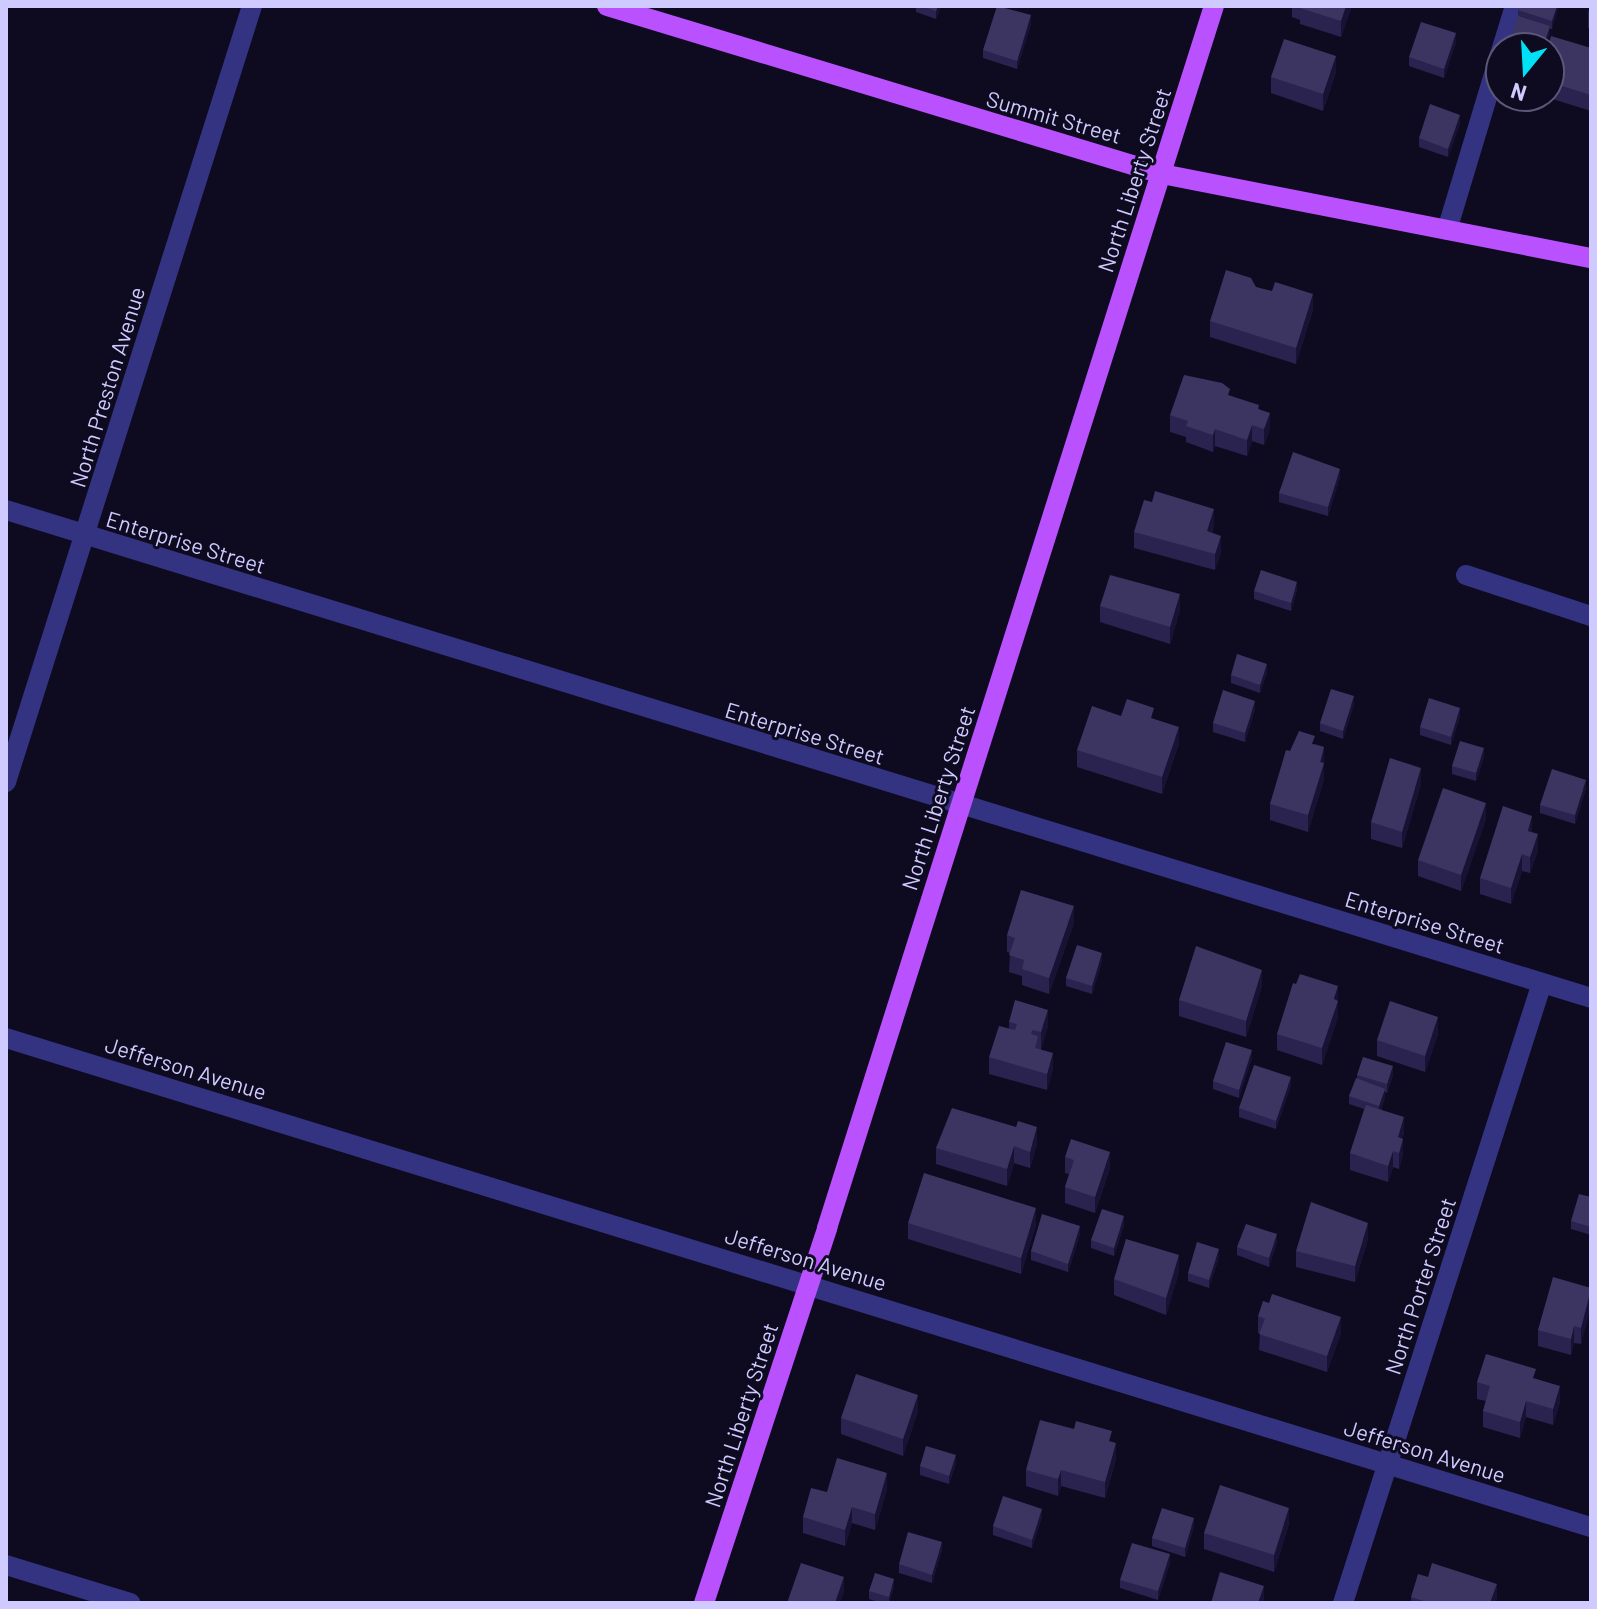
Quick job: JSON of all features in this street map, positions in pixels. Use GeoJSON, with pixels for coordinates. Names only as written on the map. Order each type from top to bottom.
{"type":"FeatureCollection","features":[{"type":"Feature","properties":{"kind":"main road","name":"Summit Street"},"geometry":{"type":"LineString","coordinates":[[607,6],[1162,174],[1591,258]]}},
{"type":"Feature","properties":{"kind":"main road","name":"North Liberty Street"},"geometry":{"type":"LineString","coordinates":[[704,1603],[1214,6]]}},
{"type":"Feature","properties":{"kind":"street","name":"North Preston Avenue"},"geometry":{"type":"LineString","coordinates":[[6,782],[252,6]]}},
{"type":"Feature","properties":{"kind":"street"},"geometry":{"type":"LineString","coordinates":[[1507,32],[1515,6]]}},
{"type":"Feature","properties":{"kind":"street"},"geometry":{"type":"LineString","coordinates":[[1447,230],[1485,103]]}},
{"type":"Feature","properties":{"kind":"street","name":"Enterprise Street"},"geometry":{"type":"LineString","coordinates":[[6,510],[1591,998]]}},
{"type":"Feature","properties":{"kind":"street"},"geometry":{"type":"LineString","coordinates":[[1466,575],[1591,616]]}},
{"type":"Feature","properties":{"kind":"street","name":"North Porter Street"},"geometry":{"type":"LineString","coordinates":[[1343,1603],[1542,983]]}},
{"type":"Feature","properties":{"kind":"street","name":"Jefferson Avenue"},"geometry":{"type":"LineString","coordinates":[[6,1038],[1591,1527]]}},
{"type":"Feature","properties":{"kind":"street"},"geometry":{"type":"LineString","coordinates":[[6,1565],[130,1603]]}},
{"type":"Feature","properties":{"kind":"building"},"geometry":{"type":"Polygon","coordinates":[[[921,6],[938,6],[936,11],[921,6]]]}},
{"type":"Feature","properties":{"kind":"building"},"geometry":{"type":"Polygon","coordinates":[[[997,6],[1031,15],[1017,61],[983,50],[997,6]]]}},
{"type":"Feature","properties":{"kind":"building"},"geometry":{"type":"Polygon","coordinates":[[[1301,6],[1346,6],[1341,21],[1301,6]]]}},
{"type":"Feature","properties":{"kind":"building"},"geometry":{"type":"Polygon","coordinates":[[[1520,6],[1557,6],[1552,21],[1518,10],[1520,6]]]}},
{"type":"Feature","properties":{"kind":"building"},"geometry":{"type":"Polygon","coordinates":[[[1518,16],[1550,26],[1548,32],[1512,32],[1518,16]]]}},
{"type":"Feature","properties":{"kind":"building"},"geometry":{"type":"Polygon","coordinates":[[[1421,22],[1456,33],[1444,69],[1409,57],[1421,22]]]}},
{"type":"Feature","properties":{"kind":"building"},"geometry":{"type":"Polygon","coordinates":[[[1284,39],[1336,56],[1323,94],[1271,77],[1284,39]]]}},
{"type":"Feature","properties":{"kind":"building"},"geometry":{"type":"Polygon","coordinates":[[[1565,40],[1591,48],[1591,95],[1565,87],[1565,40]]]}},
{"type":"Feature","properties":{"kind":"building"},"geometry":{"type":"Polygon","coordinates":[[[1430,104],[1460,115],[1448,149],[1419,138],[1430,104]]]}},
{"type":"Feature","properties":{"kind":"building"},"geometry":{"type":"Polygon","coordinates":[[[1226,270],[1251,278],[1256,287],[1272,291],[1275,282],[1313,294],[1296,348],[1210,321],[1226,270]]]}},
{"type":"Feature","properties":{"kind":"building"},"geometry":{"type":"Polygon","coordinates":[[[1184,375],[1222,383],[1230,389],[1228,395],[1259,405],[1258,409],[1270,413],[1264,429],[1252,425],[1247,440],[1215,429],[1213,435],[1186,426],[1188,421],[1170,415],[1184,375]]]}},
{"type":"Feature","properties":{"kind":"building"},"geometry":{"type":"Polygon","coordinates":[[[1293,452],[1340,469],[1328,507],[1279,493],[1293,452]]]}},
{"type":"Feature","properties":{"kind":"building"},"geometry":{"type":"Polygon","coordinates":[[[1155,491],[1214,509],[1207,531],[1221,536],[1215,554],[1134,532],[1144,500],[1152,502],[1155,491]]]}},
{"type":"Feature","properties":{"kind":"building"},"geometry":{"type":"Polygon","coordinates":[[[1261,570],[1297,582],[1291,603],[1254,591],[1261,570]]]}},
{"type":"Feature","properties":{"kind":"building"},"geometry":{"type":"Polygon","coordinates":[[[1110,575],[1180,594],[1170,627],[1100,606],[1110,575]]]}},
{"type":"Feature","properties":{"kind":"building"},"geometry":{"type":"Polygon","coordinates":[[[1237,654],[1267,664],[1260,685],[1231,675],[1237,654]]]}},
{"type":"Feature","properties":{"kind":"building"},"geometry":{"type":"Polygon","coordinates":[[[1331,689],[1354,696],[1343,731],[1320,723],[1331,689]]]}},
{"type":"Feature","properties":{"kind":"building"},"geometry":{"type":"Polygon","coordinates":[[[1223,690],[1255,701],[1245,733],[1213,723],[1223,690]]]}},
{"type":"Feature","properties":{"kind":"building"},"geometry":{"type":"Polygon","coordinates":[[[1429,698],[1460,708],[1451,737],[1420,727],[1429,698]]]}},
{"type":"Feature","properties":{"kind":"building"},"geometry":{"type":"Polygon","coordinates":[[[1127,699],[1154,708],[1151,718],[1179,727],[1162,777],[1077,750],[1092,706],[1121,716],[1127,699]]]}},
{"type":"Feature","properties":{"kind":"building"},"geometry":{"type":"Polygon","coordinates":[[[1299,731],[1315,736],[1312,744],[1324,747],[1320,762],[1324,763],[1308,815],[1270,804],[1286,750],[1290,751],[1299,731]]]}},
{"type":"Feature","properties":{"kind":"building"},"geometry":{"type":"Polygon","coordinates":[[[1460,741],[1484,748],[1476,773],[1452,766],[1460,741]]]}},
{"type":"Feature","properties":{"kind":"building"},"geometry":{"type":"Polygon","coordinates":[[[1390,758],[1421,768],[1402,832],[1371,822],[1390,758]]]}},
{"type":"Feature","properties":{"kind":"building"},"geometry":{"type":"Polygon","coordinates":[[[1552,769],[1586,780],[1575,815],[1540,805],[1552,769]]]}},
{"type":"Feature","properties":{"kind":"building"},"geometry":{"type":"Polygon","coordinates":[[[1443,788],[1486,803],[1461,875],[1418,860],[1443,788]]]}},
{"type":"Feature","properties":{"kind":"building"},"geometry":{"type":"Polygon","coordinates":[[[1503,806],[1532,816],[1528,831],[1538,834],[1530,857],[1522,854],[1511,888],[1480,878],[1503,806]]]}},
{"type":"Feature","properties":{"kind":"building"},"geometry":{"type":"Polygon","coordinates":[[[1021,890],[1074,906],[1049,978],[1022,969],[1024,960],[1009,955],[1015,938],[1007,935],[1021,890]]]}},
{"type":"Feature","properties":{"kind":"building"},"geometry":{"type":"Polygon","coordinates":[[[1077,945],[1102,953],[1092,986],[1066,978],[1077,945]]]}},
{"type":"Feature","properties":{"kind":"building"},"geometry":{"type":"Polygon","coordinates":[[[1196,946],[1262,970],[1246,1021],[1179,1000],[1196,946]]]}},
{"type":"Feature","properties":{"kind":"building"},"geometry":{"type":"Polygon","coordinates":[[[1300,974],[1338,986],[1334,999],[1338,1001],[1322,1048],[1277,1034],[1293,983],[1296,984],[1300,974]]]}},
{"type":"Feature","properties":{"kind":"building"},"geometry":{"type":"Polygon","coordinates":[[[1015,1000],[1048,1010],[1041,1032],[1032,1030],[1031,1034],[1038,1036],[1035,1048],[1053,1053],[1047,1074],[989,1057],[999,1026],[1015,1030],[1017,1024],[1009,1022],[1015,1000]]]}},
{"type":"Feature","properties":{"kind":"building"},"geometry":{"type":"Polygon","coordinates":[[[1390,1001],[1438,1017],[1425,1056],[1377,1040],[1390,1001]]]}},
{"type":"Feature","properties":{"kind":"building"},"geometry":{"type":"Polygon","coordinates":[[[1226,1042],[1252,1050],[1239,1090],[1213,1081],[1226,1042]]]}},
{"type":"Feature","properties":{"kind":"building"},"geometry":{"type":"Polygon","coordinates":[[[1363,1057],[1393,1066],[1387,1084],[1357,1075],[1363,1057]]]}},
{"type":"Feature","properties":{"kind":"building"},"geometry":{"type":"Polygon","coordinates":[[[1254,1065],[1291,1077],[1276,1121],[1239,1108],[1254,1065]]]}},
{"type":"Feature","properties":{"kind":"building"},"geometry":{"type":"Polygon","coordinates":[[[1356,1078],[1385,1089],[1379,1106],[1349,1096],[1356,1078]]]}},
{"type":"Feature","properties":{"kind":"building"},"geometry":{"type":"Polygon","coordinates":[[[1366,1105],[1404,1117],[1398,1137],[1403,1139],[1399,1153],[1393,1151],[1388,1166],[1350,1153],[1366,1105]]]}},
{"type":"Feature","properties":{"kind":"building"},"geometry":{"type":"Polygon","coordinates":[[[952,1108],[1016,1127],[1018,1121],[1037,1127],[1030,1152],[1014,1146],[1007,1169],[936,1148],[952,1108]]]}},
{"type":"Feature","properties":{"kind":"building"},"geometry":{"type":"Polygon","coordinates":[[[1071,1139],[1110,1152],[1095,1197],[1065,1187],[1074,1160],[1065,1157],[1071,1139]]]}},
{"type":"Feature","properties":{"kind":"building"},"geometry":{"type":"Polygon","coordinates":[[[924,1173],[1036,1208],[1021,1258],[908,1223],[924,1173]]]}},
{"type":"Feature","properties":{"kind":"building"},"geometry":{"type":"Polygon","coordinates":[[[1579,1194],[1591,1197],[1591,1227],[1571,1221],[1579,1194]]]}},
{"type":"Feature","properties":{"kind":"building"},"geometry":{"type":"Polygon","coordinates":[[[1311,1202],[1368,1223],[1355,1266],[1296,1251],[1311,1202]]]}},
{"type":"Feature","properties":{"kind":"building"},"geometry":{"type":"Polygon","coordinates":[[[1102,1209],[1124,1216],[1114,1248],[1091,1240],[1102,1209]]]}},
{"type":"Feature","properties":{"kind":"building"},"geometry":{"type":"Polygon","coordinates":[[[1042,1214],[1080,1226],[1068,1264],[1031,1251],[1042,1214]]]}},
{"type":"Feature","properties":{"kind":"building"},"geometry":{"type":"Polygon","coordinates":[[[1246,1224],[1277,1234],[1269,1258],[1237,1247],[1246,1224]]]}},
{"type":"Feature","properties":{"kind":"building"},"geometry":{"type":"Polygon","coordinates":[[[1126,1239],[1179,1255],[1166,1298],[1114,1279],[1126,1239]]]}},
{"type":"Feature","properties":{"kind":"building"},"geometry":{"type":"Polygon","coordinates":[[[1197,1242],[1219,1249],[1209,1280],[1188,1273],[1197,1242]]]}},
{"type":"Feature","properties":{"kind":"building"},"geometry":{"type":"Polygon","coordinates":[[[1553,1277],[1591,1288],[1581,1328],[1574,1326],[1571,1339],[1538,1330],[1553,1277]]]}},
{"type":"Feature","properties":{"kind":"building"},"geometry":{"type":"Polygon","coordinates":[[[1272,1294],[1341,1317],[1327,1356],[1259,1334],[1265,1319],[1258,1316],[1263,1301],[1269,1303],[1272,1294]]]}},
{"type":"Feature","properties":{"kind":"building"},"geometry":{"type":"Polygon","coordinates":[[[1486,1354],[1536,1369],[1533,1378],[1560,1386],[1553,1409],[1526,1401],[1520,1422],[1483,1411],[1490,1386],[1477,1382],[1486,1354]]]}},
{"type":"Feature","properties":{"kind":"building"},"geometry":{"type":"Polygon","coordinates":[[[856,1374],[918,1395],[903,1439],[841,1418],[856,1374]]]}},
{"type":"Feature","properties":{"kind":"building"},"geometry":{"type":"Polygon","coordinates":[[[1040,1420],[1074,1429],[1076,1421],[1112,1431],[1109,1441],[1116,1443],[1105,1482],[1061,1470],[1058,1479],[1026,1470],[1040,1420]]]}},
{"type":"Feature","properties":{"kind":"building"},"geometry":{"type":"Polygon","coordinates":[[[926,1446],[956,1455],[949,1476],[920,1466],[926,1446]]]}},
{"type":"Feature","properties":{"kind":"building"},"geometry":{"type":"Polygon","coordinates":[[[837,1458],[887,1473],[875,1514],[852,1507],[845,1530],[803,1517],[811,1488],[827,1492],[837,1458]]]}},
{"type":"Feature","properties":{"kind":"building"},"geometry":{"type":"Polygon","coordinates":[[[1220,1485],[1289,1508],[1274,1555],[1204,1533],[1220,1485]]]}},
{"type":"Feature","properties":{"kind":"building"},"geometry":{"type":"Polygon","coordinates":[[[1003,1496],[1042,1509],[1032,1540],[993,1526],[1003,1496]]]}},
{"type":"Feature","properties":{"kind":"building"},"geometry":{"type":"Polygon","coordinates":[[[1162,1508],[1194,1518],[1185,1548],[1152,1538],[1162,1508]]]}},
{"type":"Feature","properties":{"kind":"building"},"geometry":{"type":"Polygon","coordinates":[[[908,1532],[942,1542],[932,1575],[899,1564],[908,1532]]]}},
{"type":"Feature","properties":{"kind":"building"},"geometry":{"type":"Polygon","coordinates":[[[1132,1543],[1170,1554],[1158,1591],[1120,1580],[1132,1543]]]}},
{"type":"Feature","properties":{"kind":"building"},"geometry":{"type":"Polygon","coordinates":[[[801,1563],[844,1577],[835,1603],[787,1603],[801,1563]]]}},
{"type":"Feature","properties":{"kind":"building"},"geometry":{"type":"Polygon","coordinates":[[[1432,1563],[1497,1584],[1490,1603],[1430,1603],[1411,1597],[1418,1574],[1428,1577],[1432,1563]]]}},
{"type":"Feature","properties":{"kind":"building"},"geometry":{"type":"Polygon","coordinates":[[[1220,1572],[1264,1586],[1258,1603],[1211,1603],[1220,1572]]]}},
{"type":"Feature","properties":{"kind":"building"},"geometry":{"type":"Polygon","coordinates":[[[875,1573],[894,1579],[889,1597],[869,1591],[875,1573]]]}}]}
